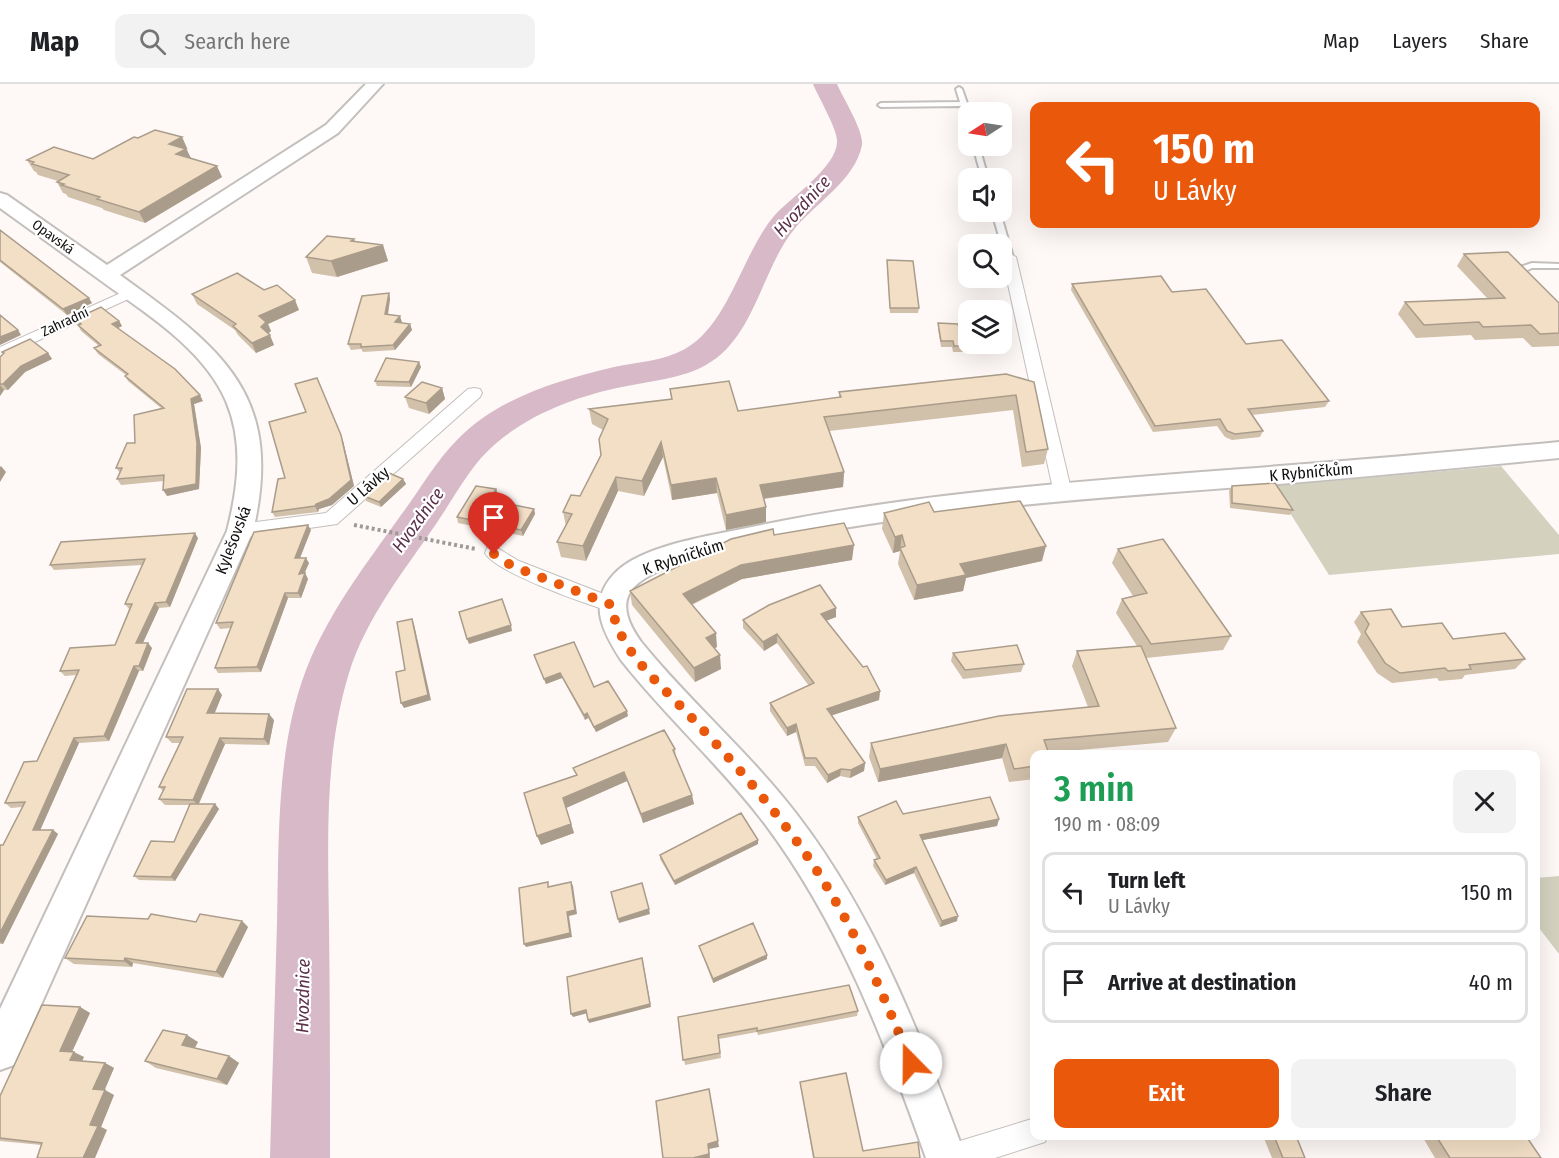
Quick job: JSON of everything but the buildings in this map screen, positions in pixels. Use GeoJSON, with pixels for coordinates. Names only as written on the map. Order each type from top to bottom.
{"type":"FeatureCollection","features":[{"type":"Feature","properties":{"kind":"street"},"geometry":{"type":"LineString","coordinates":[[106,275],[332,129],[375,84]]}},
{"type":"Feature","properties":{"kind":"street","name":"Opavská"},"geometry":{"type":"LineString","coordinates":[[0,199],[106,275]]}},
{"type":"Feature","properties":{"kind":"street"},"geometry":{"type":"LineString","coordinates":[[1012,270],[1062,489]]}},
{"type":"Feature","properties":{"kind":"street","name":"Kylešovská"},"geometry":{"type":"LineString","coordinates":[[0,1051],[240,531],[249,498],[251,461],[248,434],[230,385],[214,363],[132,292],[106,275]]}},
{"type":"Feature","properties":{"kind":"street","name":"Zahradní"},"geometry":{"type":"LineString","coordinates":[[0,353],[132,292]]}},
{"type":"Feature","properties":{"kind":"street","name":"U Lávky"},"geometry":{"type":"LineString","coordinates":[[240,531],[331,519],[474,393]]}},
{"type":"Feature","properties":{"kind":"street","name":"K Rybníčkům"},"geometry":{"type":"LineString","coordinates":[[612,605],[617,591],[626,578],[678,555],[727,542],[870,512],[1062,489],[1244,477],[1559,450]]}},
{"type":"Feature","properties":{"kind":"street"},"geometry":{"type":"LineString","coordinates":[[494,554],[512,566],[612,605],[613,618],[618,632],[629,647],[765,800],[806,854],[850,927],[890,1010],[945,1158]]}},
{"type":"Feature","properties":{"kind":"street"},"geometry":{"type":"LineString","coordinates":[[950,1158],[1030,1134]]}},
{"type":"Feature","properties":{"kind":"lane"},"geometry":{"type":"LineString","coordinates":[[959,89],[963,102]]}},
{"type":"Feature","properties":{"kind":"lane"},"geometry":{"type":"LineString","coordinates":[[881,105],[958,104]]}},
{"type":"Feature","properties":{"kind":"lane"},"geometry":{"type":"LineString","coordinates":[[1527,281],[1519,273],[1523,268],[1532,265],[1559,266]]}},
{"type":"Feature","properties":{"kind":"path"},"geometry":{"type":"LineString","coordinates":[[349,524],[494,554]]}},
{"type":"Feature","properties":{"kind":"shaded area"},"geometry":{"type":"Polygon","coordinates":[[[1501,466],[1559,535],[1559,554],[1329,575],[1273,486],[1501,466]]]}},
{"type":"Feature","properties":{"kind":"shaded area"},"geometry":{"type":"Polygon","coordinates":[[[1559,876],[1559,954],[1540,929],[1540,878],[1559,876]]]}},
{"type":"Feature","properties":{"kind":"waterway","name":"Hvozdnice"},"geometry":{"type":"LineString","coordinates":[[300,1158],[307,780],[318,705],[328,670],[341,639],[381,573],[457,464],[479,439],[511,417],[544,400],[599,381],[662,369],[684,362],[703,352],[716,340],[737,309],[773,238],[792,214],[833,174],[847,151],[850,139],[825,84]]}},
{"type":"Feature","properties":{"kind":"route"},"geometry":{"type":"LineString","coordinates":[[494,554],[512,566],[612,605],[613,618],[618,632],[640,662],[726,753],[806,854],[850,927],[890,1010],[911,1063]]}}]}
